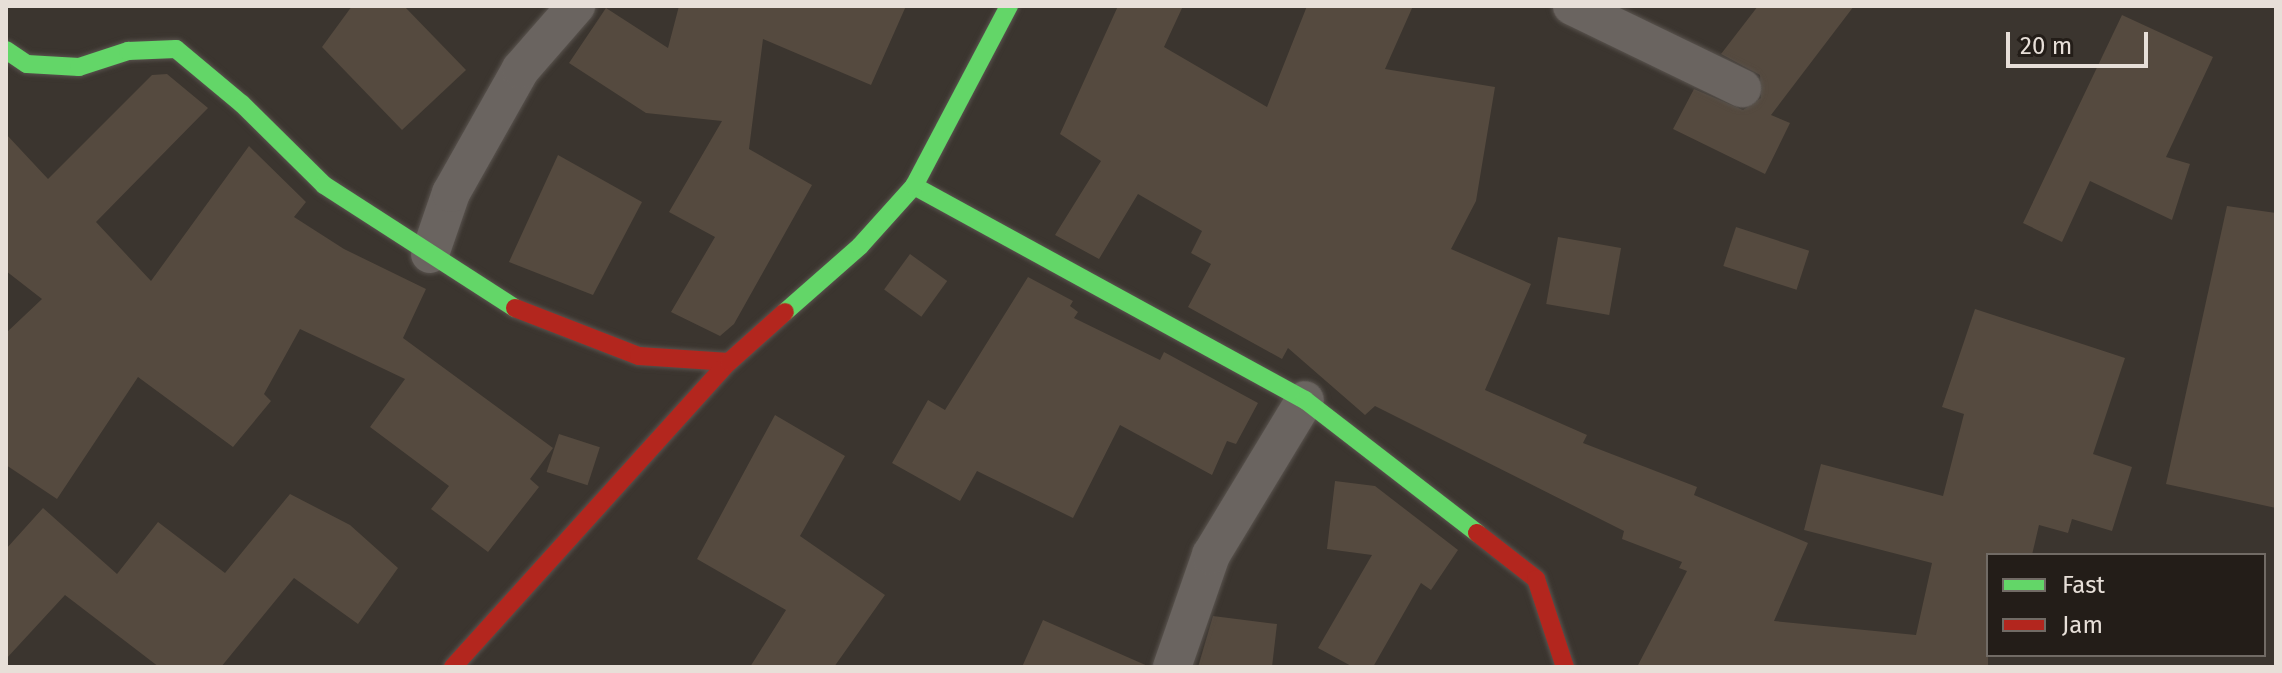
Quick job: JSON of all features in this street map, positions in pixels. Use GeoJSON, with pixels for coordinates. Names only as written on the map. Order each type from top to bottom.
{"type":"FeatureCollection","features":[{"type":"Feature","properties":{"kind":"street"},"geometry":{"type":"LineString","coordinates":[[430,254],[451,193],[521,69],[576,6]]}},
{"type":"Feature","properties":{"kind":"street"},"geometry":{"type":"LineString","coordinates":[[453,667],[729,362],[860,246],[914,186],[1009,6]]}},
{"type":"Feature","properties":{"kind":"street"},"geometry":{"type":"LineString","coordinates":[[1572,6],[1742,88]]}},
{"type":"Feature","properties":{"kind":"street"},"geometry":{"type":"LineString","coordinates":[[6,50],[27,64],[79,67],[128,51],[176,49],[242,104],[324,185],[518,310],[639,356],[729,362]]}},
{"type":"Feature","properties":{"kind":"street"},"geometry":{"type":"LineString","coordinates":[[914,186],[1305,400],[1536,579],[1565,667]]}},
{"type":"Feature","properties":{"kind":"street"},"geometry":{"type":"LineString","coordinates":[[1172,667],[1211,555],[1305,400]]}},
{"type":"Feature","properties":{"kind":"building"},"geometry":{"type":"Polygon","coordinates":[[[352,6],[404,6],[466,70],[402,130],[322,47],[352,6]]]}},
{"type":"Feature","properties":{"kind":"building"},"geometry":{"type":"Polygon","coordinates":[[[679,6],[906,6],[871,85],[763,39],[749,149],[812,185],[734,324],[720,336],[671,312],[715,237],[669,212],[722,121],[646,113],[569,63],[606,8],[668,48],[679,6]]]}},
{"type":"Feature","properties":{"kind":"building"},"geometry":{"type":"Polygon","coordinates":[[[1118,6],[1183,6],[1164,47],[1267,107],[1307,6],[1413,6],[1385,69],[1495,87],[1476,201],[1451,249],[1531,284],[1485,390],[1587,435],[1583,443],[1697,487],[1694,495],[1808,543],[1774,621],[1916,635],[1932,563],[1804,530],[1821,464],[1943,496],[1964,414],[1942,407],[1975,309],[2125,358],[2093,454],[2132,467],[2112,531],[2072,519],[2068,533],[2039,525],[2032,553],[1986,553],[1988,667],[1637,667],[1687,571],[1679,568],[1682,562],[1622,539],[1624,531],[1375,406],[1365,415],[1288,348],[1282,359],[1188,307],[1211,264],[1191,253],[1202,231],[1138,194],[1099,259],[1055,235],[1101,161],[1060,134],[1118,6]]]}},
{"type":"Feature","properties":{"kind":"building"},"geometry":{"type":"Polygon","coordinates":[[[1758,6],[1854,6],[1771,115],[1790,123],[1765,174],[1673,129],[1694,89],[1743,110],[1761,98],[1760,75],[1721,54],[1758,6]]]}},
{"type":"Feature","properties":{"kind":"building"},"geometry":{"type":"Polygon","coordinates":[[[2122,15],[2213,57],[2166,157],[2190,164],[2172,220],[2090,181],[2062,242],[2023,223],[2122,15]]]}},
{"type":"Feature","properties":{"kind":"building"},"geometry":{"type":"Polygon","coordinates":[[[167,74],[208,108],[96,222],[151,281],[249,146],[306,202],[294,217],[344,249],[426,289],[403,338],[553,448],[530,479],[539,487],[488,552],[431,509],[449,486],[370,427],[405,379],[300,329],[264,394],[271,401],[233,447],[138,377],[57,499],[6,465],[6,333],[42,299],[6,271],[6,134],[48,179],[152,75],[167,74]]]}},
{"type":"Feature","properties":{"kind":"building"},"geometry":{"type":"Polygon","coordinates":[[[558,155],[642,202],[593,295],[509,262],[558,155]]]}},
{"type":"Feature","properties":{"kind":"building"},"geometry":{"type":"Polygon","coordinates":[[[2227,206],[2276,213],[2276,508],[2166,484],[2227,206]]]}},
{"type":"Feature","properties":{"kind":"building"},"geometry":{"type":"Polygon","coordinates":[[[1736,227],[1809,251],[1797,290],[1723,266],[1736,227]]]}},
{"type":"Feature","properties":{"kind":"building"},"geometry":{"type":"Polygon","coordinates":[[[1558,237],[1621,248],[1609,315],[1546,304],[1558,237]]]}},
{"type":"Feature","properties":{"kind":"building"},"geometry":{"type":"Polygon","coordinates":[[[910,254],[947,281],[921,317],[884,290],[910,254]]]}},
{"type":"Feature","properties":{"kind":"building"},"geometry":{"type":"Polygon","coordinates":[[[1028,277],[1073,301],[1070,306],[1078,312],[1074,318],[1160,360],[1164,352],[1258,403],[1236,444],[1227,441],[1212,475],[1120,425],[1073,518],[977,471],[960,501],[892,463],[928,400],[945,410],[1028,277]]]}},
{"type":"Feature","properties":{"kind":"building"},"geometry":{"type":"Polygon","coordinates":[[[775,415],[845,456],[800,536],[885,595],[834,667],[750,667],[786,610],[697,559],[775,415]]]}},
{"type":"Feature","properties":{"kind":"building"},"geometry":{"type":"Polygon","coordinates":[[[559,434],[600,447],[588,485],[547,472],[559,434]]]}},
{"type":"Feature","properties":{"kind":"building"},"geometry":{"type":"Polygon","coordinates":[[[1335,481],[1375,486],[1458,550],[1431,590],[1421,583],[1373,667],[1353,667],[1318,648],[1372,555],[1327,549],[1335,481]]]}},
{"type":"Feature","properties":{"kind":"building"},"geometry":{"type":"Polygon","coordinates":[[[290,494],[350,525],[398,568],[358,624],[294,578],[221,667],[159,667],[65,595],[6,659],[6,549],[43,508],[117,574],[158,522],[225,573],[290,494]]]}},
{"type":"Feature","properties":{"kind":"building"},"geometry":{"type":"Polygon","coordinates":[[[1213,616],[1277,624],[1272,667],[1198,667],[1213,616]]]}},
{"type":"Feature","properties":{"kind":"building"},"geometry":{"type":"Polygon","coordinates":[[[1043,620],[1150,667],[1022,667],[1043,620]]]}},
{"type":"Feature","properties":{"kind":"traffic: fast"},"geometry":{"type":"LineString","coordinates":[[785,312],[860,246],[914,186],[1009,6]]}},
{"type":"Feature","properties":{"kind":"traffic: fast"},"geometry":{"type":"LineString","coordinates":[[6,50],[27,64],[79,67],[128,51],[176,49],[242,104],[324,185],[515,308]]}},
{"type":"Feature","properties":{"kind":"traffic: fast"},"geometry":{"type":"LineString","coordinates":[[914,186],[1305,400],[1477,533]]}},
{"type":"Feature","properties":{"kind":"traffic: jam"},"geometry":{"type":"LineString","coordinates":[[515,308],[639,356],[729,362]]}},
{"type":"Feature","properties":{"kind":"traffic: jam"},"geometry":{"type":"LineString","coordinates":[[453,667],[729,362],[785,312]]}},
{"type":"Feature","properties":{"kind":"traffic: jam"},"geometry":{"type":"LineString","coordinates":[[1477,533],[1536,579],[1565,667]]}}]}
